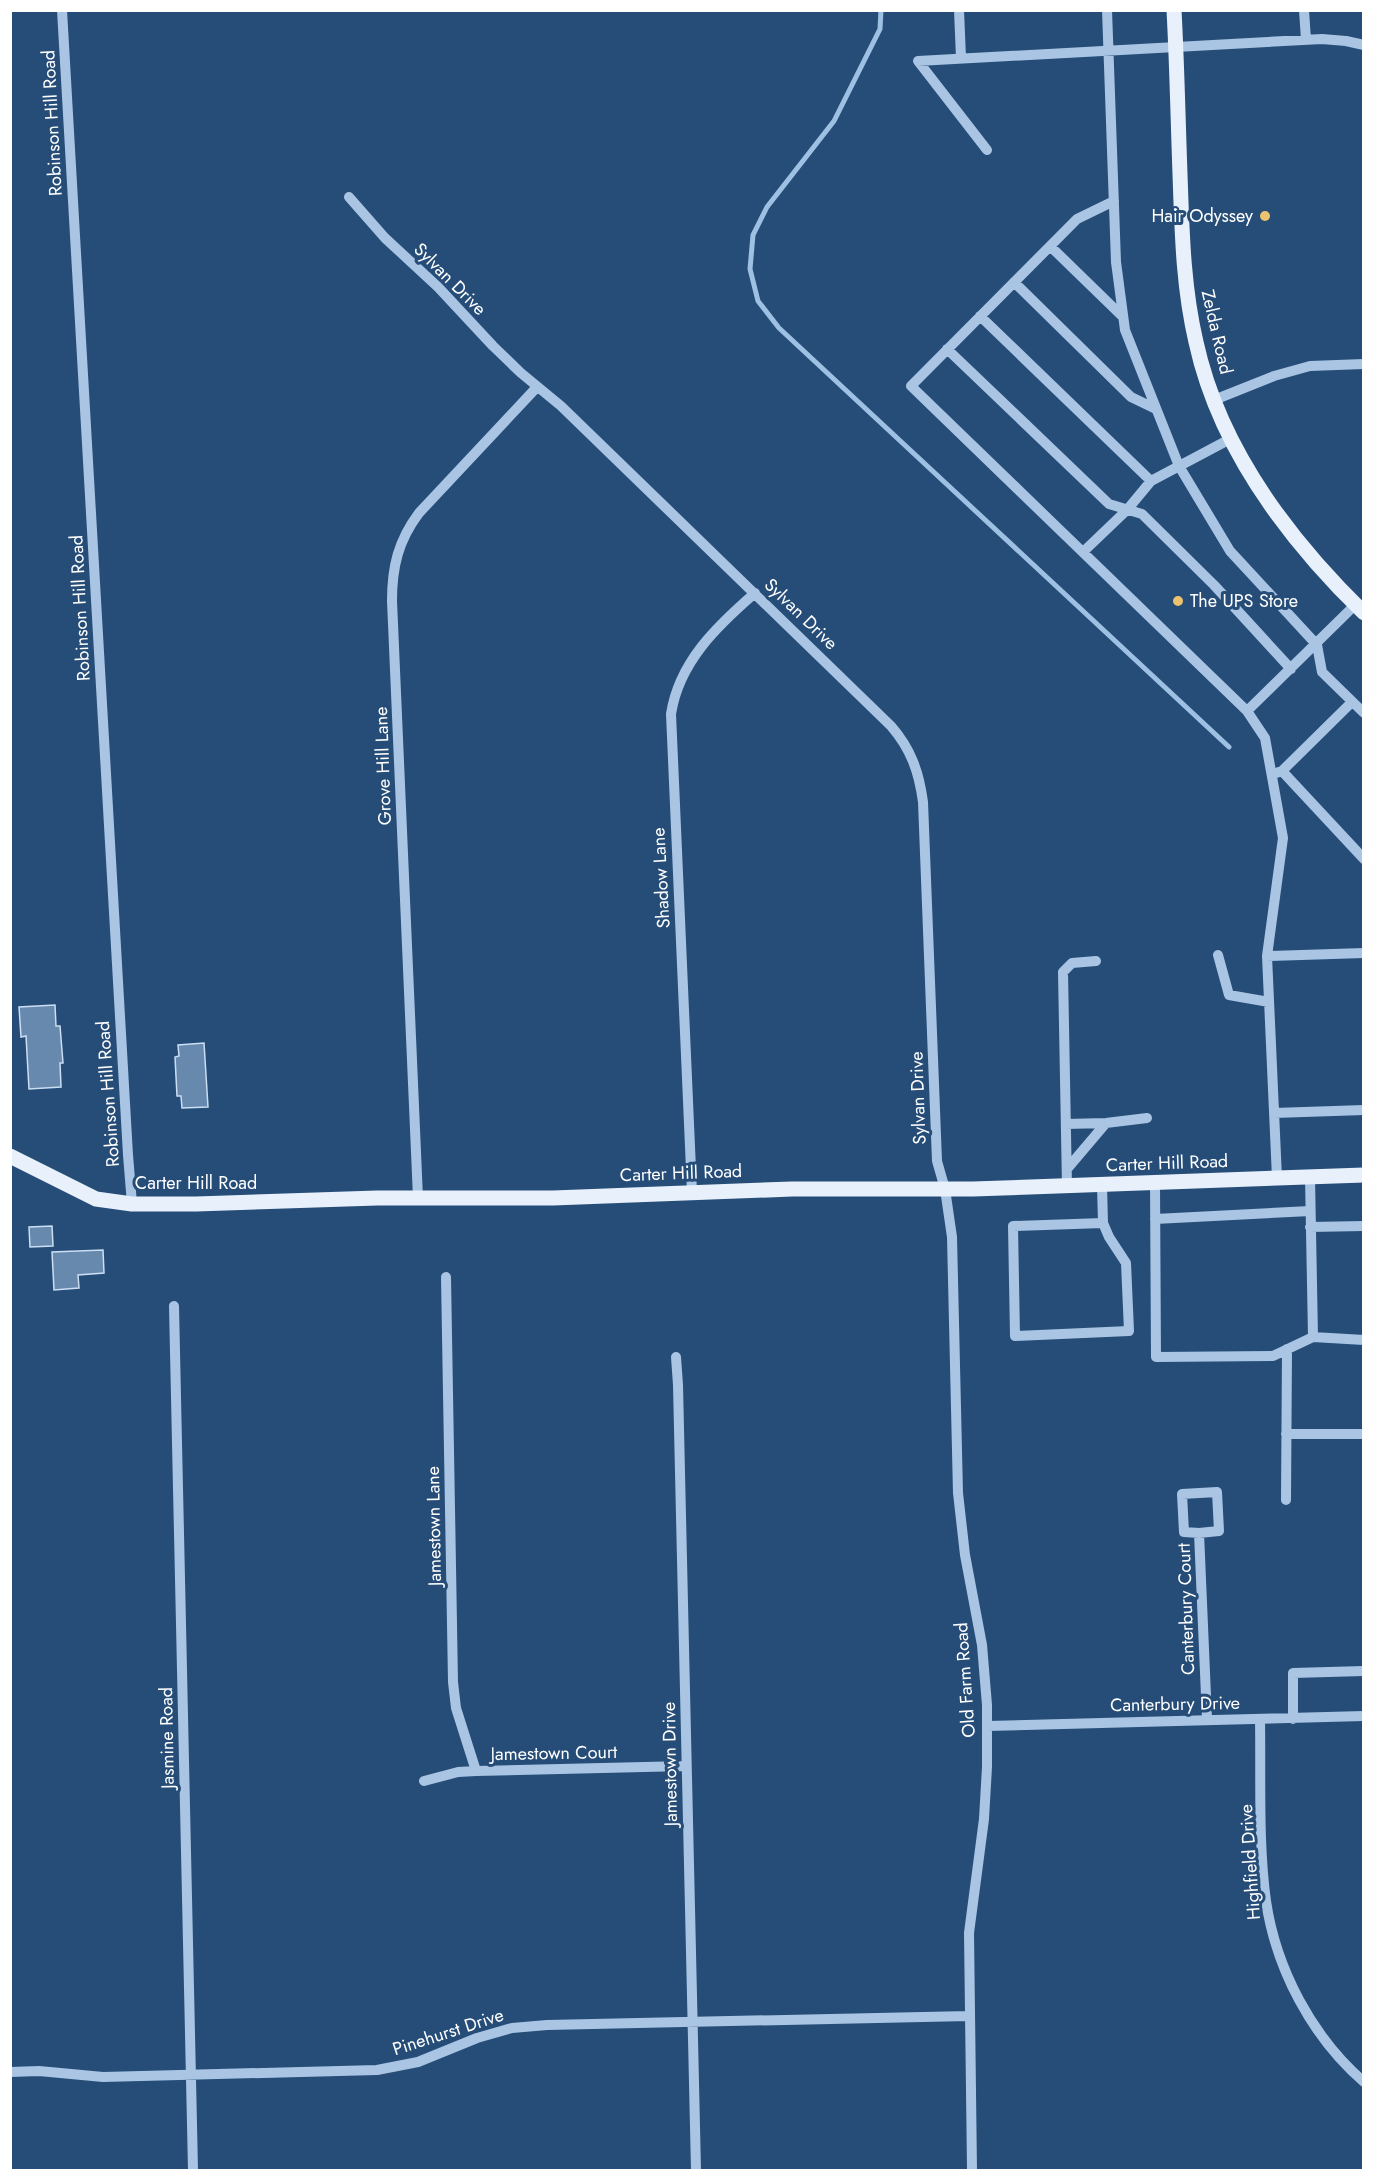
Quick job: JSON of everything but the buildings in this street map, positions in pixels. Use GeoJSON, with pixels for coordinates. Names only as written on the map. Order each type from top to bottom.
{"type":"FeatureCollection","features":[{"type":"Feature","properties":{"kind":"main road","name":"Zelda Road"},"geometry":{"type":"LineString","coordinates":[[1174,10],[1185,280],[1196,343],[1214,400],[1262,493],[1289,533],[1359,609]]}},
{"type":"Feature","properties":{"kind":"main road","name":"Carter Hill Road"},"geometry":{"type":"LineString","coordinates":[[10,1156],[84,1194],[132,1204],[418,1198],[554,1198],[792,1189],[945,1189],[1364,1175]]}},
{"type":"Feature","properties":{"kind":"street","name":"Robinson Hill Road"},"geometry":{"type":"LineString","coordinates":[[62,10],[132,1204]]}},
{"type":"Feature","properties":{"kind":"street"},"geometry":{"type":"LineString","coordinates":[[958,10],[961,58]]}},
{"type":"Feature","properties":{"kind":"street"},"geometry":{"type":"LineString","coordinates":[[1107,10],[1116,262],[1125,330],[1179,466],[1230,551],[1317,645],[1322,672],[1364,713]]}},
{"type":"Feature","properties":{"kind":"street"},"geometry":{"type":"LineString","coordinates":[[1304,10],[1306,40]]}},
{"type":"Feature","properties":{"kind":"street"},"geometry":{"type":"LineString","coordinates":[[987,150],[918,61],[1306,40],[1347,41],[1364,45]]}},
{"type":"Feature","properties":{"kind":"street","name":"Sylvan Drive"},"geometry":{"type":"LineString","coordinates":[[349,197],[385,238],[438,287],[493,346],[561,406],[755,593],[891,726],[907,747],[916,767],[923,802],[937,1161],[945,1189]]}},
{"type":"Feature","properties":{"kind":"street"},"geometry":{"type":"LineString","coordinates":[[1114,201],[1077,219],[911,386],[1247,711],[1264,738],[1277,773],[1283,838],[1267,956],[1277,1178]]}},
{"type":"Feature","properties":{"kind":"street"},"geometry":{"type":"LineString","coordinates":[[1050,246],[1122,316]]}},
{"type":"Feature","properties":{"kind":"street"},"geometry":{"type":"LineString","coordinates":[[1014,282],[1131,397],[1156,409]]}},
{"type":"Feature","properties":{"kind":"street"},"geometry":{"type":"LineString","coordinates":[[980,316],[1151,481]]}},
{"type":"Feature","properties":{"kind":"street"},"geometry":{"type":"LineString","coordinates":[[947,349],[1109,504],[1142,514],[1214,585],[1291,669]]}},
{"type":"Feature","properties":{"kind":"street"},"geometry":{"type":"LineString","coordinates":[[1214,400],[1274,376],[1310,366],[1364,364]]}},
{"type":"Feature","properties":{"kind":"street","name":"Grove Hill Lane"},"geometry":{"type":"LineString","coordinates":[[418,1198],[392,601],[393,568],[398,548],[409,526],[419,513],[537,387]]}},
{"type":"Feature","properties":{"kind":"street"},"geometry":{"type":"LineString","coordinates":[[1083,552],[1127,510],[1151,481],[1232,438]]}},
{"type":"Feature","properties":{"kind":"street","name":"Shadow Lane"},"geometry":{"type":"LineString","coordinates":[[692,1192],[671,714],[677,688],[689,662],[702,645],[755,593]]}},
{"type":"Feature","properties":{"kind":"street"},"geometry":{"type":"LineString","coordinates":[[1247,711],[1359,609]]}},
{"type":"Feature","properties":{"kind":"street"},"geometry":{"type":"LineString","coordinates":[[1277,773],[1352,702]]}},
{"type":"Feature","properties":{"kind":"street"},"geometry":{"type":"LineString","coordinates":[[1277,773],[1364,859]]}},
{"type":"Feature","properties":{"kind":"street"},"geometry":{"type":"LineString","coordinates":[[1267,956],[1364,953]]}},
{"type":"Feature","properties":{"kind":"street"},"geometry":{"type":"LineString","coordinates":[[1218,955],[1229,995],[1269,1002]]}},
{"type":"Feature","properties":{"kind":"street"},"geometry":{"type":"LineString","coordinates":[[1067,1186],[1063,972],[1072,963],[1096,961]]}},
{"type":"Feature","properties":{"kind":"street"},"geometry":{"type":"LineString","coordinates":[[1274,1113],[1364,1110]]}},
{"type":"Feature","properties":{"kind":"street"},"geometry":{"type":"LineString","coordinates":[[1066,1124],[1106,1124],[1147,1118]]}},
{"type":"Feature","properties":{"kind":"street"},"geometry":{"type":"LineString","coordinates":[[1067,1169],[1106,1124]]}},
{"type":"Feature","properties":{"kind":"street"},"geometry":{"type":"LineString","coordinates":[[1310,1177],[1313,1337]]}},
{"type":"Feature","properties":{"kind":"street"},"geometry":{"type":"LineString","coordinates":[[1155,1183],[1156,1357],[1273,1356],[1313,1337],[1364,1340]]}},
{"type":"Feature","properties":{"kind":"street"},"geometry":{"type":"LineString","coordinates":[[1102,1185],[1103,1223],[1109,1238],[1126,1263],[1129,1331],[1015,1336],[1012,1226],[1103,1223]]}},
{"type":"Feature","properties":{"kind":"street","name":"Old Farm Road"},"geometry":{"type":"LineString","coordinates":[[945,1189],[952,1237],[958,1493],[965,1555],[982,1645],[987,1726],[984,1819],[969,1933],[972,2170]]}},
{"type":"Feature","properties":{"kind":"street"},"geometry":{"type":"LineString","coordinates":[[1155,1219],[1310,1211]]}},
{"type":"Feature","properties":{"kind":"street"},"geometry":{"type":"LineString","coordinates":[[1311,1227],[1364,1227]]}},
{"type":"Feature","properties":{"kind":"street","name":"Jamestown Lane"},"geometry":{"type":"LineString","coordinates":[[446,1277],[453,1682],[456,1708],[476,1771]]}},
{"type":"Feature","properties":{"kind":"street","name":"Jasmine Road"},"geometry":{"type":"LineString","coordinates":[[174,1306],[193,2170]]}},
{"type":"Feature","properties":{"kind":"street"},"geometry":{"type":"LineString","coordinates":[[1286,1500],[1287,1349]]}},
{"type":"Feature","properties":{"kind":"street","name":"Jamestown Drive"},"geometry":{"type":"LineString","coordinates":[[676,1357],[696,2170]]}},
{"type":"Feature","properties":{"kind":"street"},"geometry":{"type":"LineString","coordinates":[[1286,1434],[1364,1434]]}},
{"type":"Feature","properties":{"kind":"street","name":"Canterbury Court"},"geometry":{"type":"LineString","coordinates":[[1217,1492],[1220,1531],[1199,1533],[1184,1532],[1182,1494],[1217,1492]]}},
{"type":"Feature","properties":{"kind":"street","name":"Canterbury Court"},"geometry":{"type":"LineString","coordinates":[[1199,1533],[1207,1719]]}},
{"type":"Feature","properties":{"kind":"street"},"geometry":{"type":"LineString","coordinates":[[1293,1719],[1293,1673],[1364,1671]]}},
{"type":"Feature","properties":{"kind":"street","name":"Canterbury Drive"},"geometry":{"type":"LineString","coordinates":[[987,1726],[1364,1716]]}},
{"type":"Feature","properties":{"kind":"street","name":"Highfield Drive"},"geometry":{"type":"LineString","coordinates":[[1260,1719],[1263,1850],[1266,1900],[1271,1925],[1281,1959],[1306,2012],[1338,2056],[1364,2082]]}},
{"type":"Feature","properties":{"kind":"street","name":"Jamestown Court"},"geometry":{"type":"LineString","coordinates":[[424,1781],[458,1772],[686,1766]]}},
{"type":"Feature","properties":{"kind":"street","name":"Pinehurst Drive"},"geometry":{"type":"LineString","coordinates":[[10,2072],[39,2071],[103,2077],[377,2070],[418,2062],[477,2038],[512,2028],[547,2025],[969,2016]]}},
{"type":"Feature","properties":{"kind":"waterway"},"geometry":{"type":"LineString","coordinates":[[881,10],[880,29],[834,121],[767,207],[753,235],[750,269],[758,301],[779,328],[1229,747]]}},
{"type":"Feature","properties":{"kind":"place","name":"Hair Odyssey"},"geometry":{"type":"Point","coordinates":[1265,216]}},
{"type":"Feature","properties":{"kind":"place","name":"The UPS Store"},"geometry":{"type":"Point","coordinates":[1178,601]}}]}
